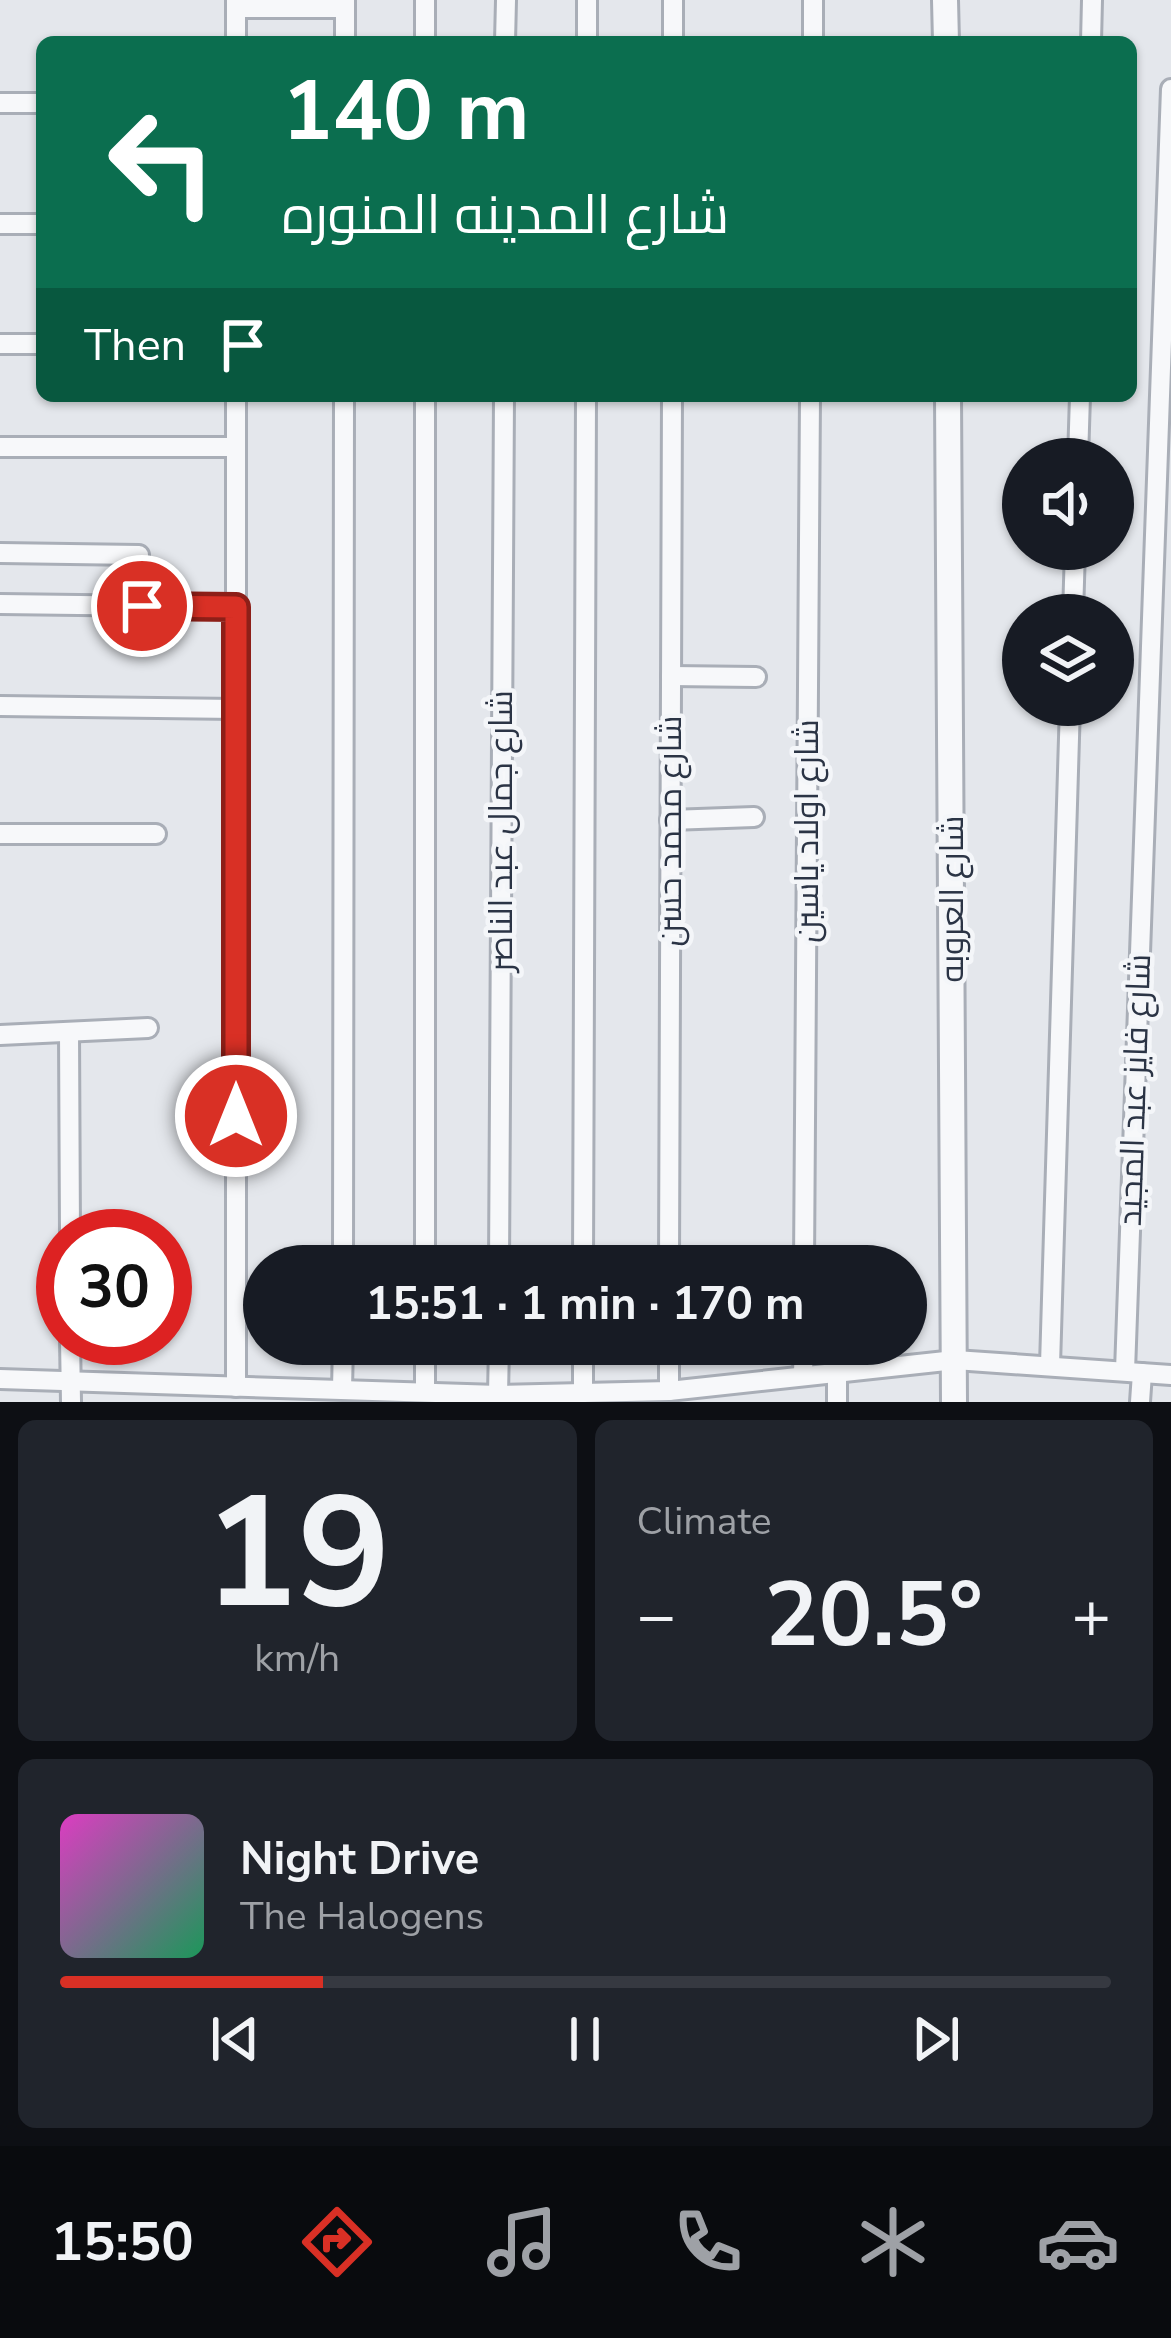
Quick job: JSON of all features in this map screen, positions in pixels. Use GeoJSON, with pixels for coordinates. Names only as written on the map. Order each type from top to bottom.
{"type":"FeatureCollection","features":[{"type":"Feature","properties":{"kind":"street"},"geometry":{"type":"LineString","coordinates":[[425,0],[425,36]]}},
{"type":"Feature","properties":{"kind":"street"},"geometry":{"type":"LineString","coordinates":[[506,0],[506,36]]}},
{"type":"Feature","properties":{"kind":"street"},"geometry":{"type":"LineString","coordinates":[[587,0],[587,36]]}},
{"type":"Feature","properties":{"kind":"street"},"geometry":{"type":"LineString","coordinates":[[673,0],[673,36]]}},
{"type":"Feature","properties":{"kind":"street"},"geometry":{"type":"LineString","coordinates":[[813,0],[813,36]]}},
{"type":"Feature","properties":{"kind":"street"},"geometry":{"type":"LineString","coordinates":[[945,0],[946,36]]}},
{"type":"Feature","properties":{"kind":"street"},"geometry":{"type":"LineString","coordinates":[[1091,36],[1092,0]]}},
{"type":"Feature","properties":{"kind":"street"},"geometry":{"type":"LineString","coordinates":[[236,36],[236,4],[345,4],[345,36]]}},
{"type":"Feature","properties":{"kind":"street","name":"شارع فايز عبد المجيد"},"geometry":{"type":"LineString","coordinates":[[1140,1402],[1133,1372],[1171,89]]}},
{"type":"Feature","properties":{"kind":"street"},"geometry":{"type":"LineString","coordinates":[[0,103],[36,103]]}},
{"type":"Feature","properties":{"kind":"street"},"geometry":{"type":"LineString","coordinates":[[0,224],[36,224]]}},
{"type":"Feature","properties":{"kind":"street"},"geometry":{"type":"LineString","coordinates":[[0,344],[36,344]]}},
{"type":"Feature","properties":{"kind":"street"},"geometry":{"type":"LineString","coordinates":[[236,402],[246,1392]]}},
{"type":"Feature","properties":{"kind":"street"},"geometry":{"type":"LineString","coordinates":[[343,1245],[344,402]]}},
{"type":"Feature","properties":{"kind":"street"},"geometry":{"type":"LineString","coordinates":[[425,402],[425,1245]]}},
{"type":"Feature","properties":{"kind":"street","name":"شارع جمال عبد الناصر"},"geometry":{"type":"LineString","coordinates":[[499,1245],[504,402]]}},
{"type":"Feature","properties":{"kind":"street"},"geometry":{"type":"LineString","coordinates":[[584,1245],[586,402]]}},
{"type":"Feature","properties":{"kind":"street","name":"شارع محمد حسن"},"geometry":{"type":"LineString","coordinates":[[669,1245],[672,402]]}},
{"type":"Feature","properties":{"kind":"street","name":"شارع اولاد ياسين"},"geometry":{"type":"LineString","coordinates":[[804,1245],[810,402]]}},
{"type":"Feature","properties":{"kind":"street","name":"شارع العروبه"},"geometry":{"type":"LineString","coordinates":[[948,402],[954,1402]]}},
{"type":"Feature","properties":{"kind":"street"},"geometry":{"type":"LineString","coordinates":[[1079,438],[1080,402]]}},
{"type":"Feature","properties":{"kind":"street"},"geometry":{"type":"LineString","coordinates":[[0,447],[236,447]]}},
{"type":"Feature","properties":{"kind":"street"},"geometry":{"type":"LineString","coordinates":[[0,553],[139,555]]}},
{"type":"Feature","properties":{"kind":"street"},"geometry":{"type":"LineString","coordinates":[[0,604],[236,607]]}},
{"type":"Feature","properties":{"kind":"street"},"geometry":{"type":"LineString","coordinates":[[671,676],[756,677]]}},
{"type":"Feature","properties":{"kind":"street"},"geometry":{"type":"LineString","coordinates":[[0,706],[236,710]]}},
{"type":"Feature","properties":{"kind":"street"},"geometry":{"type":"LineString","coordinates":[[1050,1366],[1069,726]]}},
{"type":"Feature","properties":{"kind":"street"},"geometry":{"type":"LineString","coordinates":[[670,820],[754,818]]}},
{"type":"Feature","properties":{"kind":"street"},"geometry":{"type":"LineString","coordinates":[[0,834],[156,834]]}},
{"type":"Feature","properties":{"kind":"street"},"geometry":{"type":"LineString","coordinates":[[0,1036],[148,1028]]}},
{"type":"Feature","properties":{"kind":"street"},"geometry":{"type":"LineString","coordinates":[[69,1032],[70,1209]]}},
{"type":"Feature","properties":{"kind":"street"},"geometry":{"type":"LineString","coordinates":[[0,1378],[71,1392],[425,1391],[450,1397],[669,1391],[803,1372],[955,1360],[1171,1375]]}},
{"type":"Feature","properties":{"kind":"street"},"geometry":{"type":"LineString","coordinates":[[425,1365],[425,1391]]}},
{"type":"Feature","properties":{"kind":"street"},"geometry":{"type":"LineString","coordinates":[[499,1365],[499,1395]]}},
{"type":"Feature","properties":{"kind":"street"},"geometry":{"type":"LineString","coordinates":[[583,1365],[583,1393]]}},
{"type":"Feature","properties":{"kind":"street"},"geometry":{"type":"LineString","coordinates":[[669,1365],[669,1391]]}},
{"type":"Feature","properties":{"kind":"street"},"geometry":{"type":"LineString","coordinates":[[803,1365],[803,1372]]}},
{"type":"Feature","properties":{"kind":"street"},"geometry":{"type":"LineString","coordinates":[[837,1369],[837,1402]]}},
{"type":"Feature","properties":{"kind":"route"},"geometry":{"type":"LineString","coordinates":[[142,606],[236,607],[236,1116]]}}]}
